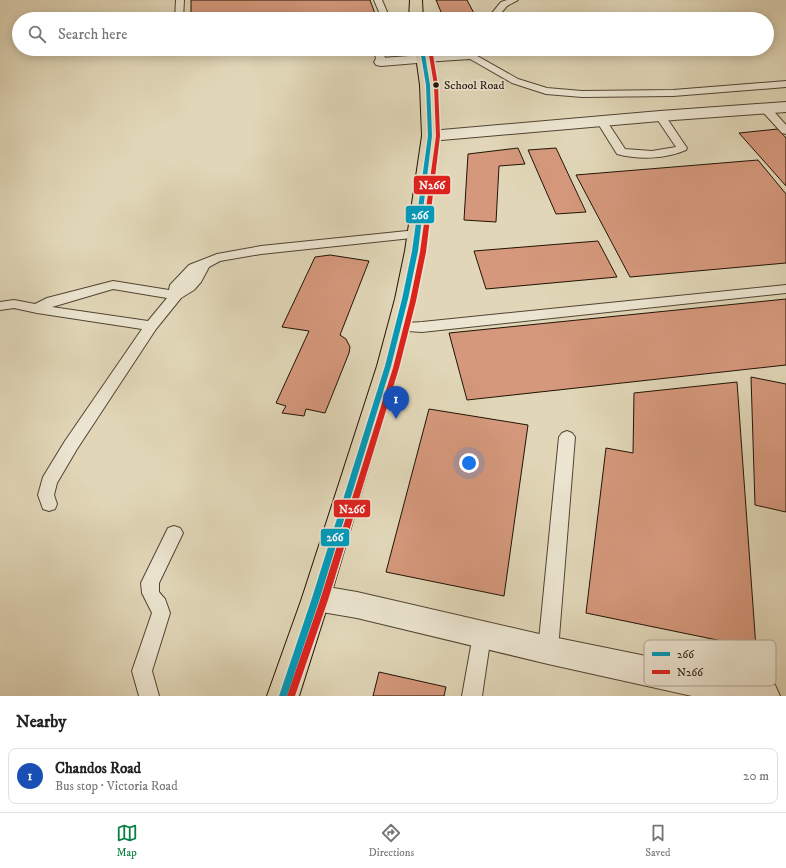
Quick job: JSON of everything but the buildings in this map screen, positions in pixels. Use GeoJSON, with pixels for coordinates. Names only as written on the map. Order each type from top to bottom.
{"type":"FeatureCollection","features":[{"type":"Feature","properties":{"kind":"main road"},"geometry":{"type":"LineString","coordinates":[[416,0],[416,12]]}},
{"type":"Feature","properties":{"kind":"main road"},"geometry":{"type":"LineString","coordinates":[[283,696],[316,598],[388,366],[415,251],[416,234],[430,136],[428,91],[423,56]]}},
{"type":"Feature","properties":{"kind":"street"},"geometry":{"type":"LineString","coordinates":[[430,136],[660,116],[786,107]]}},
{"type":"Feature","properties":{"kind":"street"},"geometry":{"type":"LineString","coordinates":[[316,598],[357,605],[482,635],[644,670]]}},
{"type":"Feature","properties":{"kind":"street"},"geometry":{"type":"LineString","coordinates":[[717,686],[764,696]]}},
{"type":"Feature","properties":{"kind":"lane"},"geometry":{"type":"LineString","coordinates":[[179,12],[180,0]]}},
{"type":"Feature","properties":{"kind":"lane"},"geometry":{"type":"LineString","coordinates":[[378,0],[383,12]]}},
{"type":"Feature","properties":{"kind":"lane"},"geometry":{"type":"LineString","coordinates":[[497,12],[504,4],[514,0]]}},
{"type":"Feature","properties":{"kind":"lane"},"geometry":{"type":"LineString","coordinates":[[479,56],[515,81],[546,92],[582,94],[673,93],[786,84]]}},
{"type":"Feature","properties":{"kind":"lane"},"geometry":{"type":"LineString","coordinates":[[765,108],[786,131]]}},
{"type":"Feature","properties":{"kind":"lane"},"geometry":{"type":"LineString","coordinates":[[602,122],[621,152],[630,154],[671,151],[682,148],[660,116]]}},
{"type":"Feature","properties":{"kind":"lane"},"geometry":{"type":"LineString","coordinates":[[49,504],[46,495],[49,482],[71,444],[151,326],[176,295],[186,291],[203,270],[203,265],[217,258],[261,250],[416,234]]}},
{"type":"Feature","properties":{"kind":"lane"},"geometry":{"type":"LineString","coordinates":[[37,310],[42,305],[52,301],[113,285],[176,295]]}},
{"type":"Feature","properties":{"kind":"lane"},"geometry":{"type":"LineString","coordinates":[[398,328],[422,327],[786,289]]}},
{"type":"Feature","properties":{"kind":"lane"},"geometry":{"type":"LineString","coordinates":[[0,306],[14,304],[37,310],[151,326]]}},
{"type":"Feature","properties":{"kind":"lane"},"geometry":{"type":"LineString","coordinates":[[548,650],[567,437]]}},
{"type":"Feature","properties":{"kind":"lane"},"geometry":{"type":"LineString","coordinates":[[149,696],[142,671],[161,614],[160,608],[152,598],[149,590],[150,583],[174,533]]}},
{"type":"Feature","properties":{"kind":"lane"},"geometry":{"type":"LineString","coordinates":[[472,696],[482,635]]}},
{"type":"Feature","properties":{"kind":"transit line","name":"266"},"geometry":{"type":"LineString","coordinates":[[283,696],[316,598],[388,366],[405,299],[415,251],[430,136],[428,85],[423,56]]}},
{"type":"Feature","properties":{"kind":"transit line","name":"N266"},"geometry":{"type":"LineString","coordinates":[[291,696],[324,600],[396,368],[413,301],[423,252],[438,136],[436,85],[431,56]]}},
{"type":"Feature","properties":{"kind":"place","name":"School Road"},"geometry":{"type":"Point","coordinates":[436,85]}},
{"type":"Feature","properties":{"kind":"place","name":"Chandos Road"},"geometry":{"type":"Point","coordinates":[396,419]}}]}
